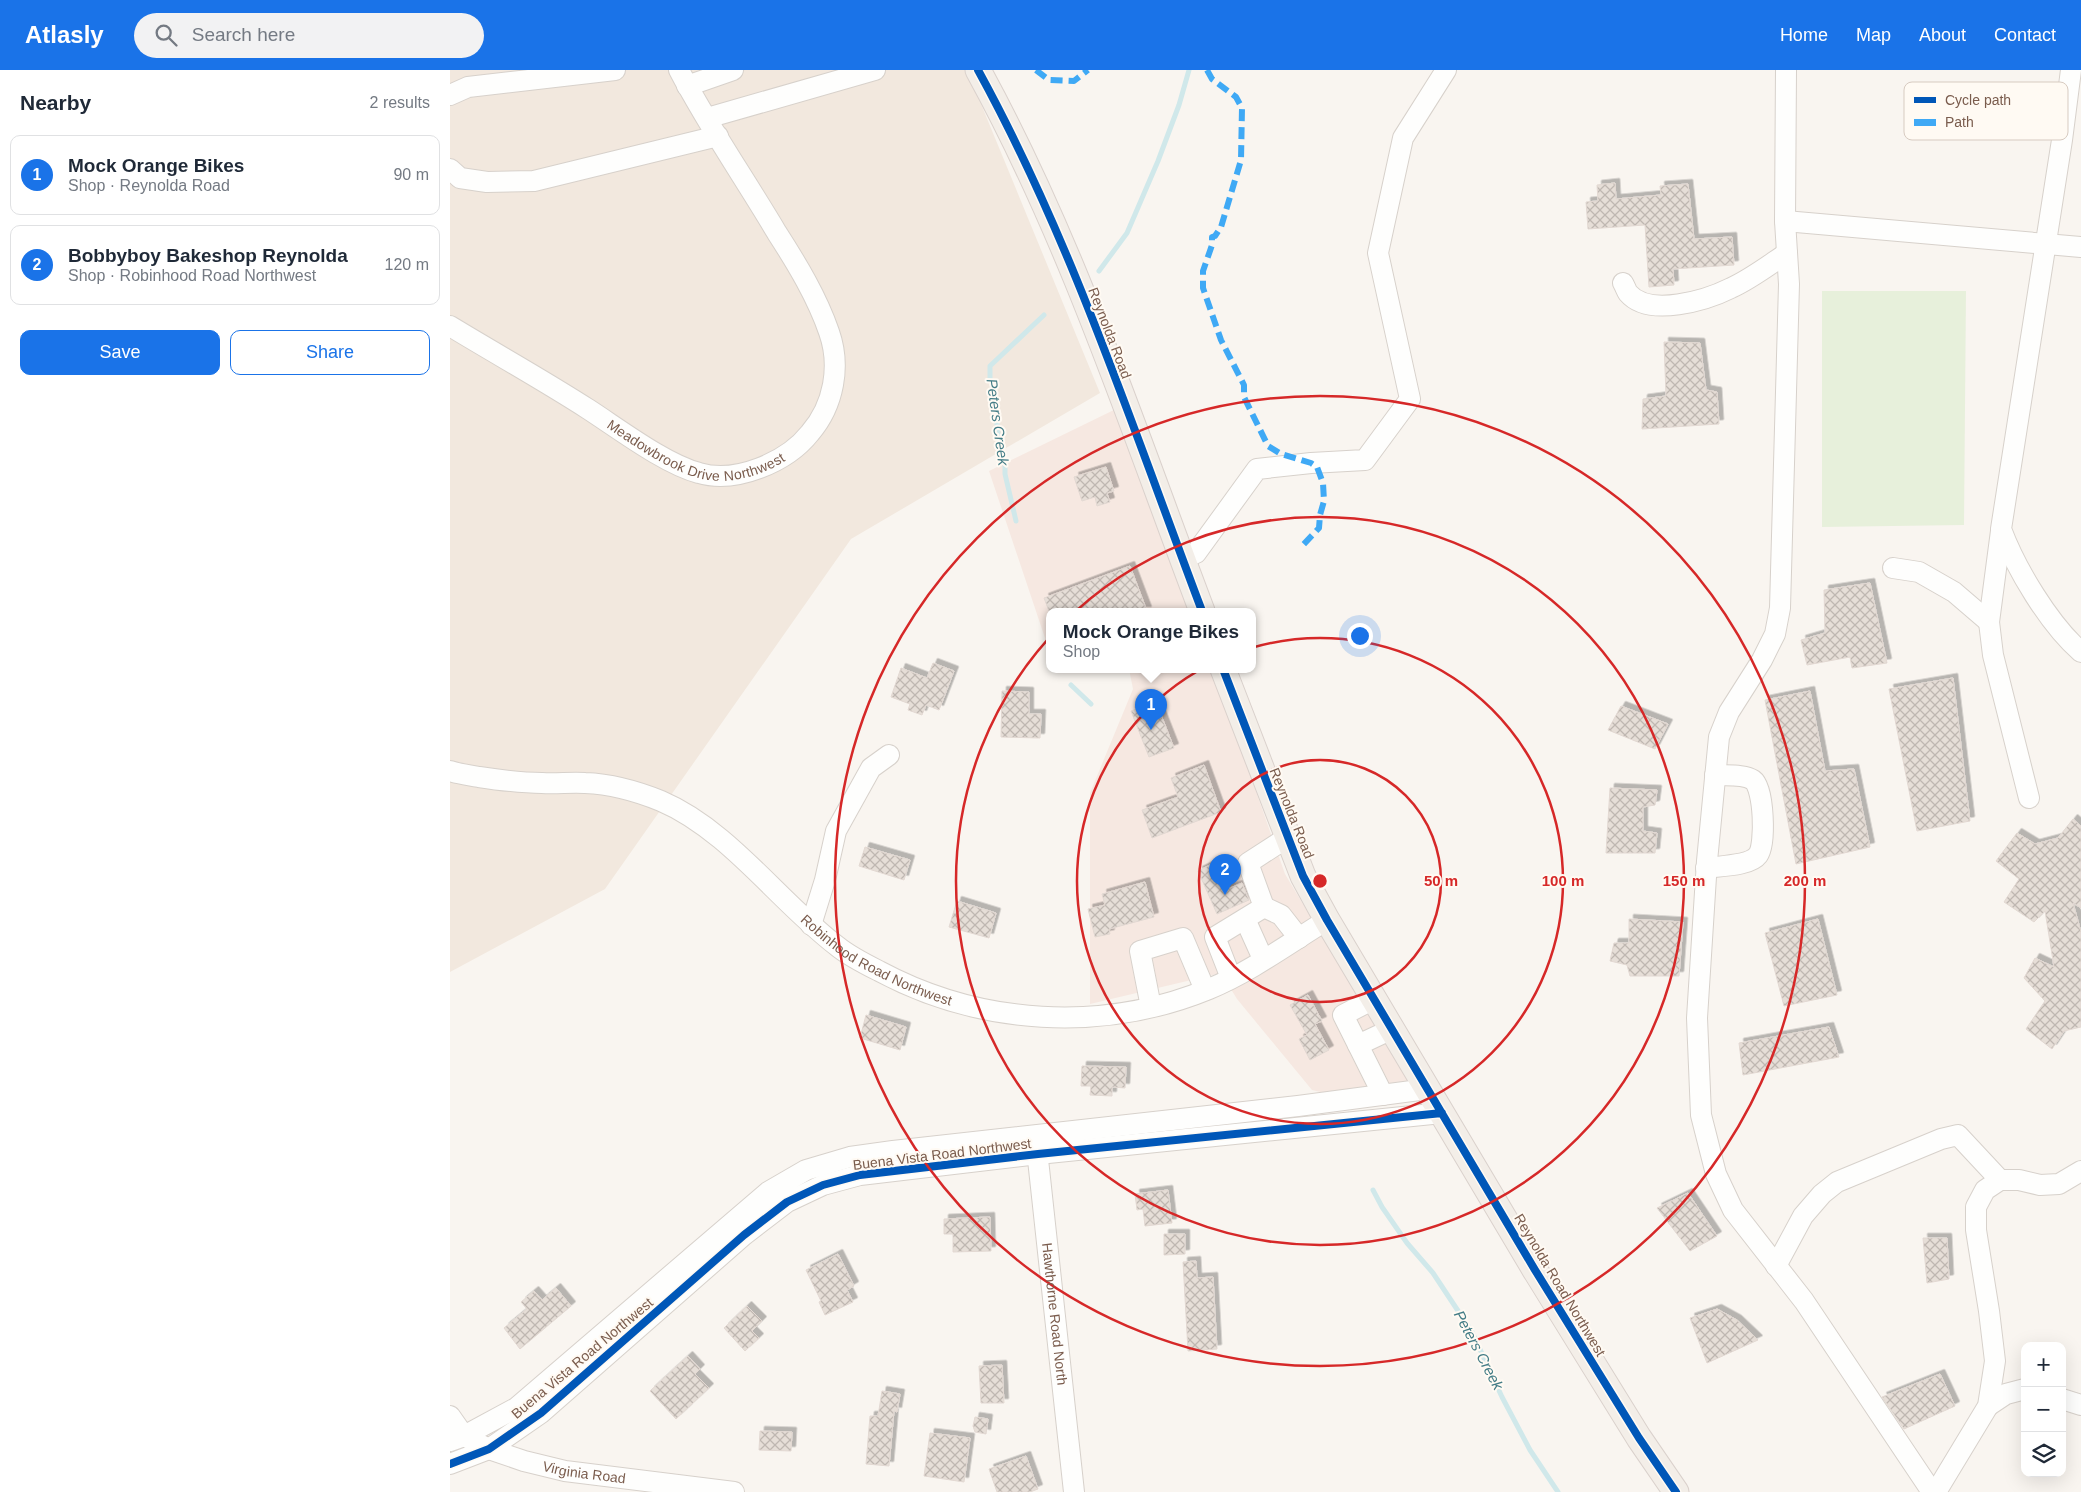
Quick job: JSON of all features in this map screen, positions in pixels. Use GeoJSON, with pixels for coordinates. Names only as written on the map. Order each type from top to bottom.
{"type":"FeatureCollection","features":[{"type":"Feature","properties":{"kind":"main road","name":"Reynolda Road"},"geometry":{"type":"LineString","coordinates":[[978,70],[999,109],[1031,177],[1078,283],[1201,608]]}},
{"type":"Feature","properties":{"kind":"main road","name":"Reynolda Road"},"geometry":{"type":"LineString","coordinates":[[1225,673],[1304,876],[1327,920],[1427,1089]]}},
{"type":"Feature","properties":{"kind":"main road","name":"Reynolda Road Northwest"},"geometry":{"type":"LineString","coordinates":[[1427,1089],[1535,1270],[1639,1438],[1676,1492]]}},
{"type":"Feature","properties":{"kind":"street"},"geometry":{"type":"LineString","coordinates":[[450,95],[468,87],[615,70]]}},
{"type":"Feature","properties":{"kind":"street","name":"Meadowbrook Drive Northwest"},"geometry":{"type":"LineString","coordinates":[[450,326],[654,451],[699,474],[714,476],[751,472],[803,442],[824,412],[832,391],[835,354],[830,333],[794,259],[683,78],[734,70]]}},
{"type":"Feature","properties":{"kind":"street"},"geometry":{"type":"LineString","coordinates":[[707,118],[875,70]]}},
{"type":"Feature","properties":{"kind":"street"},"geometry":{"type":"LineString","coordinates":[[1182,558],[1196,553],[1257,469],[1365,460],[1410,399],[1378,254],[1403,138],[1446,70]]}},
{"type":"Feature","properties":{"kind":"street"},"geometry":{"type":"LineString","coordinates":[[1786,70],[1785,222],[1789,284],[1780,608],[1775,634],[1762,660],[1729,712],[1719,737],[1706,868],[1696,1018],[1701,1115],[1716,1174],[1733,1210],[1804,1301],[1932,1492]]}},
{"type":"Feature","properties":{"kind":"street"},"geometry":{"type":"LineString","coordinates":[[2068,93],[2071,70]]}},
{"type":"Feature","properties":{"kind":"street"},"geometry":{"type":"LineString","coordinates":[[450,169],[460,178],[487,182],[534,181],[718,136]]}},
{"type":"Feature","properties":{"kind":"street"},"geometry":{"type":"LineString","coordinates":[[2029,798],[1993,655],[1989,622],[2001,529],[2062,140]]}},
{"type":"Feature","properties":{"kind":"street"},"geometry":{"type":"LineString","coordinates":[[1785,222],[2081,247]]}},
{"type":"Feature","properties":{"kind":"street"},"geometry":{"type":"LineString","coordinates":[[1623,283],[1629,294],[1643,302],[1663,306],[1683,304],[1704,300],[1732,288],[1787,253]]}},
{"type":"Feature","properties":{"kind":"street"},"geometry":{"type":"LineString","coordinates":[[2001,529],[2009,550],[2035,595],[2068,640],[2081,652]]}},
{"type":"Feature","properties":{"kind":"street"},"geometry":{"type":"LineString","coordinates":[[1893,568],[1919,572],[1954,592],[1989,622]]}},
{"type":"Feature","properties":{"kind":"street"},"geometry":{"type":"LineString","coordinates":[[811,925],[825,880],[836,831],[871,768],[889,755]]}},
{"type":"Feature","properties":{"kind":"street","name":"Robinhood Road Northwest"},"geometry":{"type":"LineString","coordinates":[[450,771],[496,780],[541,783],[588,783],[625,790],[661,801],[700,823],[838,948],[907,986],[941,999],[977,1009],[1021,1016],[1058,1018],[1102,1015],[1175,1001],[1231,978],[1327,920]]}},
{"type":"Feature","properties":{"kind":"street"},"geometry":{"type":"LineString","coordinates":[[1706,868],[1749,862],[1758,855],[1762,846],[1762,798],[1755,782],[1748,778],[1715,775]]}},
{"type":"Feature","properties":{"kind":"street"},"geometry":{"type":"LineString","coordinates":[[1288,837],[1248,862],[1264,907],[1281,915],[1299,938]]}},
{"type":"Feature","properties":{"kind":"street"},"geometry":{"type":"LineString","coordinates":[[1231,978],[1215,937],[1264,907]]}},
{"type":"Feature","properties":{"kind":"street"},"geometry":{"type":"LineString","coordinates":[[1244,919],[1263,960]]}},
{"type":"Feature","properties":{"kind":"street"},"geometry":{"type":"LineString","coordinates":[[1150,1007],[1140,951],[1149,948],[1183,938],[1205,990]]}},
{"type":"Feature","properties":{"kind":"street"},"geometry":{"type":"LineString","coordinates":[[1374,999],[1343,1015],[1383,1095]]}},
{"type":"Feature","properties":{"kind":"street"},"geometry":{"type":"LineString","coordinates":[[1358,1045],[1392,1029]]}},
{"type":"Feature","properties":{"kind":"street","name":"Buena Vista Road Northwest"},"geometry":{"type":"LineString","coordinates":[[450,1464],[489,1449],[541,1413],[744,1235],[787,1202],[823,1185],[860,1175],[1037,1144],[1427,1089]]}},
{"type":"Feature","properties":{"kind":"street","name":"Buena Vista Road Northwest"},"geometry":{"type":"LineString","coordinates":[[457,1438],[516,1408],[768,1192],[806,1170],[858,1156],[1442,1113]]}},
{"type":"Feature","properties":{"kind":"street"},"geometry":{"type":"LineString","coordinates":[[1776,1266],[1803,1216],[1822,1194],[1837,1182],[1941,1139],[1958,1135],[2000,1180]]}},
{"type":"Feature","properties":{"kind":"street","name":"Hawthorne Road North"},"geometry":{"type":"LineString","coordinates":[[1037,1144],[1074,1492]]}},
{"type":"Feature","properties":{"kind":"street"},"geometry":{"type":"LineString","coordinates":[[1936,1492],[1988,1406],[1995,1361],[1976,1230],[1976,1207],[1985,1190],[2000,1180],[2019,1180],[2040,1185],[2059,1184],[2081,1171]]}},
{"type":"Feature","properties":{"kind":"street"},"geometry":{"type":"LineString","coordinates":[[1988,1406],[2006,1394],[2021,1390]]}},
{"type":"Feature","properties":{"kind":"street"},"geometry":{"type":"LineString","coordinates":[[2066,1400],[2081,1406]]}},
{"type":"Feature","properties":{"kind":"street","name":"Virginia Road"},"geometry":{"type":"LineString","coordinates":[[450,1416],[457,1438],[524,1461],[565,1471],[734,1492]]}},
{"type":"Feature","properties":{"kind":"shaded area"},"geometry":{"type":"Polygon","coordinates":[[[450,70],[967,70],[1100,393],[851,539],[605,889],[450,972],[450,70]]]}},
{"type":"Feature","properties":{"kind":"shaded area"},"geometry":{"type":"Polygon","coordinates":[[[1120,407],[1192,608],[1046,608],[1046,641],[989,471],[1120,407]]]}},
{"type":"Feature","properties":{"kind":"shaded area"},"geometry":{"type":"Polygon","coordinates":[[[1130,673],[1214,673],[1285,874],[1415,1092],[1375,1105],[1312,1090],[1237,999],[1221,973],[1090,1004],[1090,793],[1133,689],[1130,673]]]}},
{"type":"Feature","properties":{"kind":"green space"},"geometry":{"type":"Polygon","coordinates":[[[1822,291],[1966,291],[1964,525],[1822,527],[1822,291]]]}},
{"type":"Feature","properties":{"kind":"building"},"geometry":{"type":"Polygon","coordinates":[[[1615,183],[1616,199],[1661,195],[1660,186],[1688,184],[1694,239],[1732,237],[1734,265],[1673,269],[1674,285],[1649,287],[1645,225],[1588,229],[1586,202],[1598,201],[1597,185],[1615,183]]]}},
{"type":"Feature","properties":{"kind":"building"},"geometry":{"type":"Polygon","coordinates":[[[1664,342],[1700,343],[1706,390],[1717,392],[1719,424],[1642,429],[1643,399],[1666,396],[1664,342]]]}},
{"type":"Feature","properties":{"kind":"building"},"geometry":{"type":"Polygon","coordinates":[[[1106,467],[1114,491],[1107,493],[1110,502],[1097,506],[1095,497],[1082,501],[1074,477],[1106,467]]]}},
{"type":"Feature","properties":{"kind":"building"},"geometry":{"type":"Polygon","coordinates":[[[1130,566],[1146,608],[1048,608],[1044,598],[1130,566]]]}},
{"type":"Feature","properties":{"kind":"building"},"geometry":{"type":"Polygon","coordinates":[[[1870,583],[1887,663],[1852,668],[1850,657],[1807,665],[1801,640],[1825,633],[1824,590],[1870,583]]]}},
{"type":"Feature","properties":{"kind":"building"},"geometry":{"type":"Polygon","coordinates":[[[933,663],[954,671],[939,710],[926,705],[922,715],[908,710],[910,704],[891,697],[901,668],[927,678],[933,663]]]}},
{"type":"Feature","properties":{"kind":"building"},"geometry":{"type":"Polygon","coordinates":[[[1953,678],[1970,821],[1917,831],[1889,689],[1953,678]]]}},
{"type":"Feature","properties":{"kind":"building"},"geometry":{"type":"Polygon","coordinates":[[[1002,691],[1029,692],[1029,714],[1041,714],[1040,738],[1001,737],[1002,691]]]}},
{"type":"Feature","properties":{"kind":"building"},"geometry":{"type":"Polygon","coordinates":[[[1810,691],[1825,771],[1854,769],[1870,847],[1796,864],[1765,700],[1810,691]]]}},
{"type":"Feature","properties":{"kind":"building"},"geometry":{"type":"Polygon","coordinates":[[[1156,702],[1174,748],[1149,757],[1131,711],[1156,702]]]}},
{"type":"Feature","properties":{"kind":"building"},"geometry":{"type":"Polygon","coordinates":[[[1621,706],[1668,724],[1655,749],[1608,730],[1621,706]]]}},
{"type":"Feature","properties":{"kind":"building"},"geometry":{"type":"Polygon","coordinates":[[[1204,765],[1221,812],[1152,838],[1142,810],[1178,797],[1171,778],[1204,765]]]}},
{"type":"Feature","properties":{"kind":"building"},"geometry":{"type":"Polygon","coordinates":[[[1610,788],[1657,790],[1655,805],[1643,807],[1643,831],[1657,833],[1655,853],[1606,853],[1610,788]]]}},
{"type":"Feature","properties":{"kind":"building"},"geometry":{"type":"Polygon","coordinates":[[[2073,819],[2081,826],[2081,908],[2073,903],[2081,932],[2081,1027],[2064,1031],[2052,1049],[2026,1029],[2045,1001],[2024,978],[2035,958],[2054,967],[2045,911],[2034,922],[2004,902],[2019,879],[1996,861],[2017,833],[2035,844],[2058,838],[2073,819]]]}},
{"type":"Feature","properties":{"kind":"building"},"geometry":{"type":"Polygon","coordinates":[[[865,847],[910,860],[904,880],[859,866],[865,847]]]}},
{"type":"Feature","properties":{"kind":"building"},"geometry":{"type":"Polygon","coordinates":[[[1218,861],[1230,888],[1242,883],[1249,900],[1217,914],[1198,871],[1218,861]]]}},
{"type":"Feature","properties":{"kind":"building"},"geometry":{"type":"Polygon","coordinates":[[[1145,882],[1154,917],[1109,929],[1110,934],[1095,937],[1088,909],[1105,905],[1102,894],[1145,882]]]}},
{"type":"Feature","properties":{"kind":"building"},"geometry":{"type":"Polygon","coordinates":[[[957,901],[996,913],[989,938],[949,927],[957,901]]]}},
{"type":"Feature","properties":{"kind":"building"},"geometry":{"type":"Polygon","coordinates":[[[1629,919],[1683,922],[1679,976],[1630,976],[1627,965],[1610,961],[1614,943],[1629,943],[1629,919]]]}},
{"type":"Feature","properties":{"kind":"building"},"geometry":{"type":"Polygon","coordinates":[[[1818,919],[1837,995],[1784,1006],[1765,933],[1818,919]]]}},
{"type":"Feature","properties":{"kind":"building"},"geometry":{"type":"Polygon","coordinates":[[[1308,995],[1322,1021],[1315,1024],[1329,1050],[1310,1060],[1299,1039],[1307,1035],[1290,1005],[1308,995]]]}},
{"type":"Feature","properties":{"kind":"building"},"geometry":{"type":"Polygon","coordinates":[[[866,1015],[906,1027],[900,1050],[860,1038],[866,1015]]]}},
{"type":"Feature","properties":{"kind":"building"},"geometry":{"type":"Polygon","coordinates":[[[1829,1027],[1839,1057],[1743,1075],[1739,1043],[1829,1027]]]}},
{"type":"Feature","properties":{"kind":"building"},"geometry":{"type":"Polygon","coordinates":[[[1082,1066],[1126,1067],[1125,1088],[1112,1087],[1112,1096],[1090,1095],[1091,1086],[1081,1086],[1082,1066]]]}},
{"type":"Feature","properties":{"kind":"building"},"geometry":{"type":"Polygon","coordinates":[[[1168,1190],[1172,1223],[1145,1226],[1143,1209],[1137,1210],[1135,1194],[1168,1190]]]}},
{"type":"Feature","properties":{"kind":"building"},"geometry":{"type":"Polygon","coordinates":[[[1688,1193],[1717,1236],[1690,1251],[1657,1208],[1688,1193]]]}},
{"type":"Feature","properties":{"kind":"building"},"geometry":{"type":"Polygon","coordinates":[[[990,1217],[991,1251],[953,1252],[953,1234],[944,1234],[944,1219],[990,1217]]]}},
{"type":"Feature","properties":{"kind":"building"},"geometry":{"type":"Polygon","coordinates":[[[1164,1234],[1185,1234],[1185,1254],[1164,1255],[1164,1234]]]}},
{"type":"Feature","properties":{"kind":"building"},"geometry":{"type":"Polygon","coordinates":[[[1923,1238],[1947,1238],[1949,1279],[1927,1283],[1923,1238]]]}},
{"type":"Feature","properties":{"kind":"building"},"geometry":{"type":"Polygon","coordinates":[[[838,1254],[854,1286],[847,1290],[853,1302],[825,1315],[819,1302],[821,1301],[806,1270],[838,1254]]]}},
{"type":"Feature","properties":{"kind":"building"},"geometry":{"type":"Polygon","coordinates":[[[1196,1261],[1197,1278],[1213,1277],[1217,1349],[1188,1351],[1183,1262],[1196,1261]]]}},
{"type":"Feature","properties":{"kind":"building"},"geometry":{"type":"Polygon","coordinates":[[[556,1288],[571,1306],[520,1349],[504,1328],[527,1309],[521,1302],[534,1291],[542,1300],[556,1288]]]}},
{"type":"Feature","properties":{"kind":"building"},"geometry":{"type":"Polygon","coordinates":[[[747,1306],[762,1321],[752,1331],[759,1338],[745,1351],[724,1328],[747,1306]]]}},
{"type":"Feature","properties":{"kind":"building"},"geometry":{"type":"Polygon","coordinates":[[[1717,1309],[1737,1320],[1758,1340],[1707,1363],[1690,1318],[1717,1309]]]}},
{"type":"Feature","properties":{"kind":"building"},"geometry":{"type":"Polygon","coordinates":[[[688,1356],[700,1369],[695,1374],[709,1388],[676,1419],[650,1391],[688,1356]]]}},
{"type":"Feature","properties":{"kind":"building"},"geometry":{"type":"Polygon","coordinates":[[[1002,1365],[1004,1403],[981,1403],[979,1366],[1002,1365]]]}},
{"type":"Feature","properties":{"kind":"building"},"geometry":{"type":"Polygon","coordinates":[[[1940,1374],[1955,1406],[1904,1429],[1882,1397],[1940,1374]]]}},
{"type":"Feature","properties":{"kind":"building"},"geometry":{"type":"Polygon","coordinates":[[[882,1391],[900,1394],[897,1412],[894,1411],[889,1466],[866,1464],[870,1416],[878,1416],[882,1391]]]}},
{"type":"Feature","properties":{"kind":"building"},"geometry":{"type":"Polygon","coordinates":[[[975,1417],[988,1419],[986,1434],[975,1432],[973,1426],[975,1417]]]}},
{"type":"Feature","properties":{"kind":"building"},"geometry":{"type":"Polygon","coordinates":[[[760,1431],[792,1432],[791,1451],[759,1450],[760,1431]]]}},
{"type":"Feature","properties":{"kind":"building"},"geometry":{"type":"Polygon","coordinates":[[[930,1433],[970,1438],[964,1482],[924,1476],[930,1433]]]}},
{"type":"Feature","properties":{"kind":"building"},"geometry":{"type":"Polygon","coordinates":[[[1026,1456],[1038,1489],[1030,1492],[997,1492],[989,1469],[1026,1456]]]}},
{"type":"Feature","properties":{"kind":"waterway","name":"Peters Creek"},"geometry":{"type":"LineString","coordinates":[[1099,271],[1127,233],[1158,161],[1179,105],[1189,70]]}},
{"type":"Feature","properties":{"kind":"waterway","name":"Peters Creek"},"geometry":{"type":"LineString","coordinates":[[1016,521],[1005,474],[1005,462],[999,444],[996,415],[993,409],[993,385],[990,379],[990,366],[1044,315]]}},
{"type":"Feature","properties":{"kind":"waterway","name":"Peters Creek"},"geometry":{"type":"LineString","coordinates":[[1071,685],[1091,704]]}},
{"type":"Feature","properties":{"kind":"waterway","name":"Peters Creek"},"geometry":{"type":"LineString","coordinates":[[1373,1190],[1382,1207],[1407,1243],[1433,1273],[1472,1332],[1502,1397],[1530,1450],[1558,1492]]}},
{"type":"Feature","properties":{"kind":"marked path"},"geometry":{"type":"LineString","coordinates":[[1036,70],[1049,80],[1074,81],[1088,70]]}},
{"type":"Feature","properties":{"kind":"marked path"},"geometry":{"type":"LineString","coordinates":[[1207,70],[1212,79],[1236,97],[1242,108],[1241,160],[1221,227],[1215,236],[1212,237],[1212,245],[1203,271],[1203,288],[1221,340],[1244,385],[1244,397],[1268,446],[1281,454],[1311,463],[1317,467],[1323,483],[1324,501],[1319,528],[1303,545]]}},
{"type":"Feature","properties":{"kind":"cycle path"},"geometry":{"type":"LineString","coordinates":[[978,70],[1012,135],[1072,268],[1126,405],[1201,608]]}},
{"type":"Feature","properties":{"kind":"cycle path"},"geometry":{"type":"LineString","coordinates":[[1225,673],[1303,876],[1327,920],[1535,1270],[1639,1438],[1676,1492]]}},
{"type":"Feature","properties":{"kind":"cycle path"},"geometry":{"type":"LineString","coordinates":[[450,1464],[489,1449],[541,1413],[744,1235],[787,1202],[823,1185],[860,1175],[1038,1154],[1442,1113]]}},
{"type":"Feature","properties":{"kind":"place","name":"Mock Orange Bikes"},"geometry":{"type":"Point","coordinates":[1151,730]}},
{"type":"Feature","properties":{"kind":"place","name":"Bobbyboy Bakeshop Reynolda"},"geometry":{"type":"Point","coordinates":[1225,895]}}]}
